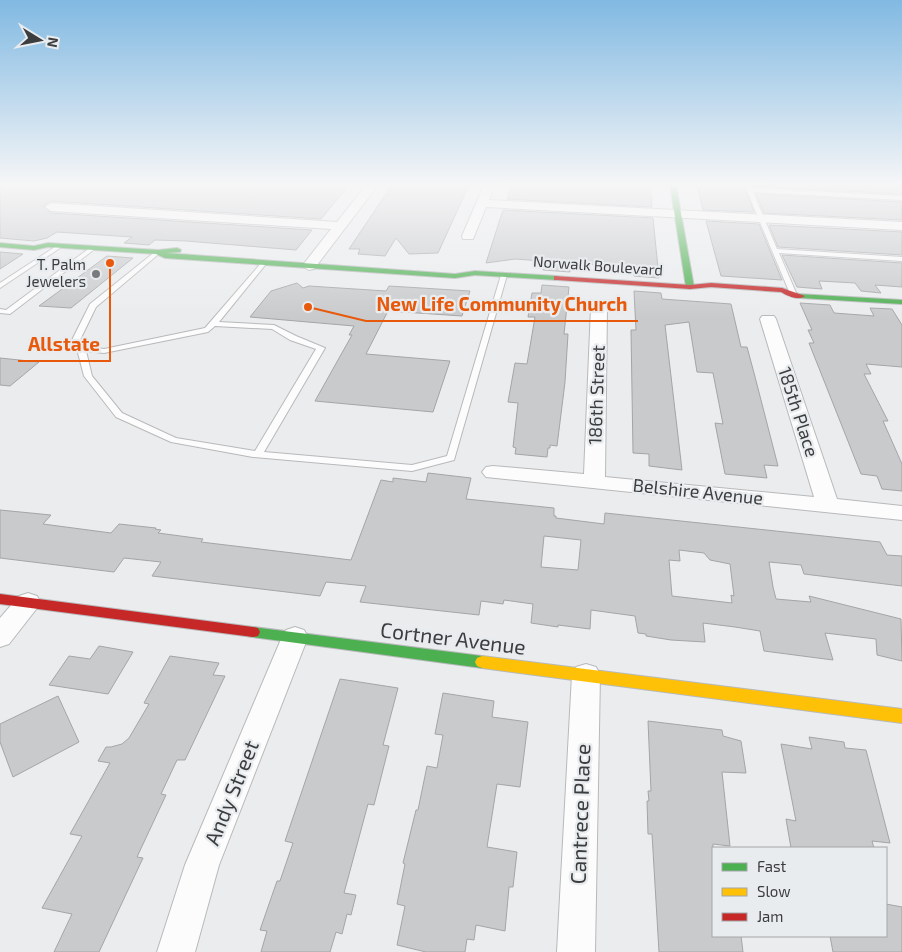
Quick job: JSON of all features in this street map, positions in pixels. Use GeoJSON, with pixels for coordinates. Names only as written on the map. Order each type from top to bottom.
{"type":"FeatureCollection","features":[{"type":"Feature","properties":{"kind":"main road"},"geometry":{"type":"LineString","coordinates":[[681,229],[690,287]]}},
{"type":"Feature","properties":{"kind":"main road","name":"Norwalk Boulevard"},"geometry":{"type":"LineString","coordinates":[[0,238],[43,241],[48,245]]}},
{"type":"Feature","properties":{"kind":"main road","name":"Norwalk Boulevard"},"geometry":{"type":"LineString","coordinates":[[0,246],[34,248],[48,245],[158,252],[172,250],[455,276],[475,273],[690,287],[713,293],[784,298],[793,295],[902,302]]}},
{"type":"Feature","properties":{"kind":"main road","name":"Norwalk Boulevard"},"geometry":{"type":"LineString","coordinates":[[158,252],[165,256],[264,263],[312,262]]}},
{"type":"Feature","properties":{"kind":"main road","name":"Cortner Avenue"},"geometry":{"type":"LineString","coordinates":[[0,599],[902,716]]}},
{"type":"Feature","properties":{"kind":"street"},"geometry":{"type":"LineString","coordinates":[[312,262],[337,229]]}},
{"type":"Feature","properties":{"kind":"street"},"geometry":{"type":"LineString","coordinates":[[468,236],[471,229]]}},
{"type":"Feature","properties":{"kind":"street","name":"186th Street"},"geometry":{"type":"LineString","coordinates":[[594,482],[599,307]]}},
{"type":"Feature","properties":{"kind":"street","name":"185th Place"},"geometry":{"type":"LineString","coordinates":[[768,319],[828,505]]}},
{"type":"Feature","properties":{"kind":"street","name":"Belshire Avenue"},"geometry":{"type":"LineString","coordinates":[[493,472],[902,512]]}},
{"type":"Feature","properties":{"kind":"street"},"geometry":{"type":"LineString","coordinates":[[0,637],[28,603]]}},
{"type":"Feature","properties":{"kind":"street","name":"Andy Street"},"geometry":{"type":"LineString","coordinates":[[176,952],[202,865],[295,637]]}},
{"type":"Feature","properties":{"kind":"street","name":"Cantrece Place"},"geometry":{"type":"LineString","coordinates":[[576,952],[586,675]]}},
{"type":"Feature","properties":{"kind":"lane"},"geometry":{"type":"LineString","coordinates":[[766,229],[793,295]]}},
{"type":"Feature","properties":{"kind":"lane"},"geometry":{"type":"LineString","coordinates":[[0,286],[60,246]]}},
{"type":"Feature","properties":{"kind":"lane"},"geometry":{"type":"LineString","coordinates":[[0,311],[7,312],[93,248]]}},
{"type":"Feature","properties":{"kind":"lane"},"geometry":{"type":"LineString","coordinates":[[774,251],[902,259]]}},
{"type":"Feature","properties":{"kind":"lane"},"geometry":{"type":"LineString","coordinates":[[158,252],[93,306],[75,342],[81,348],[88,376],[118,415],[174,440],[258,454],[412,468],[451,458],[504,275]]}},
{"type":"Feature","properties":{"kind":"lane"},"geometry":{"type":"LineString","coordinates":[[81,348],[104,351],[208,330],[264,263]]}},
{"type":"Feature","properties":{"kind":"lane"},"geometry":{"type":"LineString","coordinates":[[213,324],[274,327],[293,338],[321,348],[258,454]]}},
{"type":"Feature","properties":{"kind":"building"},"geometry":{"type":"Polygon","coordinates":[[[0,229],[312,230],[296,250],[186,241],[155,240],[149,245],[124,243],[132,237],[57,232],[47,238],[34,241],[0,238],[0,229]]]}},
{"type":"Feature","properties":{"kind":"building"},"geometry":{"type":"Polygon","coordinates":[[[362,229],[449,229],[438,253],[409,254],[396,238],[385,256],[358,254],[360,249],[349,249],[362,229]]]}},
{"type":"Feature","properties":{"kind":"building"},"geometry":{"type":"Polygon","coordinates":[[[497,229],[654,229],[659,278],[634,276],[634,271],[619,270],[619,266],[571,263],[570,272],[543,270],[544,262],[542,261],[515,259],[486,263],[497,229]]]}},
{"type":"Feature","properties":{"kind":"building"},"geometry":{"type":"Polygon","coordinates":[[[708,229],[761,229],[782,280],[721,276],[708,229]]]}},
{"type":"Feature","properties":{"kind":"building"},"geometry":{"type":"Polygon","coordinates":[[[771,229],[853,229],[902,232],[902,255],[778,247],[771,229]]]}},
{"type":"Feature","properties":{"kind":"building"},"geometry":{"type":"Polygon","coordinates":[[[0,252],[23,254],[0,269],[0,252]]]}},
{"type":"Feature","properties":{"kind":"building"},"geometry":{"type":"Polygon","coordinates":[[[782,255],[902,263],[902,287],[875,285],[881,293],[861,291],[855,283],[819,281],[822,289],[797,287],[782,255]]]}},
{"type":"Feature","properties":{"kind":"building"},"geometry":{"type":"Polygon","coordinates":[[[107,256],[133,258],[71,308],[39,306],[107,256]]]}},
{"type":"Feature","properties":{"kind":"building"},"geometry":{"type":"Polygon","coordinates":[[[297,283],[303,288],[309,286],[386,291],[389,286],[470,291],[462,316],[388,311],[366,354],[450,361],[433,412],[315,401],[352,335],[349,335],[354,326],[250,317],[271,291],[297,283]]]}},
{"type":"Feature","properties":{"kind":"building"},"geometry":{"type":"Polygon","coordinates":[[[542,285],[569,287],[564,334],[568,334],[565,382],[557,446],[550,445],[547,457],[515,454],[516,448],[513,447],[518,403],[508,402],[515,363],[527,364],[535,317],[528,317],[532,293],[541,293],[542,285]]]}},
{"type":"Feature","properties":{"kind":"building"},"geometry":{"type":"Polygon","coordinates":[[[634,291],[661,293],[662,299],[731,304],[741,347],[747,347],[778,466],[764,465],[767,478],[725,474],[715,423],[723,424],[713,373],[697,372],[689,322],[665,325],[682,470],[649,466],[649,454],[633,453],[631,330],[636,330],[634,291]]]}},
{"type":"Feature","properties":{"kind":"building"},"geometry":{"type":"Polygon","coordinates":[[[800,303],[830,305],[834,313],[874,316],[870,308],[892,309],[902,325],[902,367],[866,364],[871,374],[864,374],[888,421],[883,421],[902,464],[902,491],[882,489],[877,476],[861,474],[809,343],[814,343],[808,330],[812,330],[800,303]]]}},
{"type":"Feature","properties":{"kind":"building"},"geometry":{"type":"Polygon","coordinates":[[[0,358],[39,362],[10,386],[0,385],[0,358]]]}},
{"type":"Feature","properties":{"kind":"building"},"geometry":{"type":"Polygon","coordinates":[[[428,473],[471,478],[466,499],[554,508],[554,516],[556,518],[604,524],[605,513],[880,542],[887,555],[902,556],[902,586],[804,574],[801,565],[769,562],[773,587],[776,599],[811,602],[809,596],[901,619],[902,661],[877,655],[876,639],[825,633],[833,660],[764,651],[760,631],[703,623],[705,642],[671,640],[638,633],[635,616],[591,610],[590,629],[558,625],[558,627],[531,623],[533,604],[504,600],[503,604],[481,601],[479,615],[360,602],[366,586],[326,582],[320,596],[152,576],[161,562],[124,558],[114,572],[0,558],[0,510],[51,515],[43,524],[111,533],[119,524],[156,528],[161,530],[158,533],[203,539],[201,542],[351,560],[381,480],[393,482],[393,478],[426,482],[428,473]],[[544,536],[541,567],[578,570],[581,540],[544,536]],[[679,550],[680,561],[669,560],[672,596],[732,603],[731,595],[734,596],[730,564],[710,560],[704,553],[679,550]]]}},
{"type":"Feature","properties":{"kind":"building"},"geometry":{"type":"Polygon","coordinates":[[[99,646],[133,652],[108,694],[49,685],[69,656],[90,659],[99,646]]]}},
{"type":"Feature","properties":{"kind":"building"},"geometry":{"type":"Polygon","coordinates":[[[170,656],[219,663],[213,675],[225,676],[185,760],[177,760],[161,794],[166,795],[137,857],[143,858],[99,952],[54,952],[72,914],[42,908],[82,836],[70,834],[110,763],[98,761],[106,747],[122,744],[129,738],[149,704],[144,703],[170,656]]]}},
{"type":"Feature","properties":{"kind":"building"},"geometry":{"type":"Polygon","coordinates":[[[340,679],[398,688],[383,745],[389,746],[374,805],[368,804],[344,893],[356,895],[351,915],[347,914],[342,934],[336,932],[330,952],[261,952],[267,931],[260,930],[293,843],[285,841],[340,679]]]}},
{"type":"Feature","properties":{"kind":"building"},"geometry":{"type":"Polygon","coordinates":[[[443,693],[494,701],[492,717],[528,722],[520,787],[497,784],[487,847],[517,852],[513,887],[509,887],[505,931],[476,925],[474,940],[467,939],[465,952],[426,952],[397,945],[405,906],[397,904],[405,864],[403,863],[416,810],[418,810],[427,766],[437,768],[443,735],[435,734],[443,693]]]}},
{"type":"Feature","properties":{"kind":"building"},"geometry":{"type":"Polygon","coordinates":[[[58,696],[79,742],[13,777],[0,742],[0,724],[58,696]]]}},
{"type":"Feature","properties":{"kind":"building"},"geometry":{"type":"Polygon","coordinates":[[[648,721],[722,730],[723,736],[741,741],[746,773],[722,772],[730,846],[713,844],[712,847],[712,937],[741,937],[743,952],[659,952],[652,834],[648,834],[647,801],[649,801],[648,791],[651,791],[648,721]]]}},
{"type":"Feature","properties":{"kind":"building"},"geometry":{"type":"Polygon","coordinates":[[[809,737],[844,742],[845,748],[866,750],[890,843],[872,841],[874,847],[791,847],[786,819],[796,821],[781,744],[812,749],[809,737]]]}},
{"type":"Feature","properties":{"kind":"building"},"geometry":{"type":"Polygon","coordinates":[[[887,904],[902,907],[902,952],[833,952],[830,937],[887,937],[887,904]]]}},
{"type":"Feature","properties":{"kind":"traffic: fast"},"geometry":{"type":"LineString","coordinates":[[680,229],[690,287]]}},
{"type":"Feature","properties":{"kind":"traffic: fast"},"geometry":{"type":"LineString","coordinates":[[0,245],[34,248],[48,245],[158,252],[177,250]]}},
{"type":"Feature","properties":{"kind":"traffic: fast"},"geometry":{"type":"LineString","coordinates":[[158,252],[165,256],[455,276],[475,273],[557,278]]}},
{"type":"Feature","properties":{"kind":"traffic: fast"},"geometry":{"type":"LineString","coordinates":[[801,296],[902,302]]}},
{"type":"Feature","properties":{"kind":"traffic: fast"},"geometry":{"type":"LineString","coordinates":[[253,632],[482,662]]}},
{"type":"Feature","properties":{"kind":"traffic: slow"},"geometry":{"type":"LineString","coordinates":[[482,662],[902,716]]}},
{"type":"Feature","properties":{"kind":"traffic: jam"},"geometry":{"type":"LineString","coordinates":[[557,278],[690,287],[711,285],[782,290],[801,296]]}},
{"type":"Feature","properties":{"kind":"traffic: jam"},"geometry":{"type":"LineString","coordinates":[[0,599],[253,632]]}},
{"type":"Feature","properties":{"kind":"place","name":"Allstate"},"geometry":{"type":"Point","coordinates":[110,263]}},
{"type":"Feature","properties":{"kind":"place","name":"T. Palm Jewelers"},"geometry":{"type":"Point","coordinates":[96,274]}},
{"type":"Feature","properties":{"kind":"place","name":"New Life Community Church"},"geometry":{"type":"Point","coordinates":[308,307]}}]}
